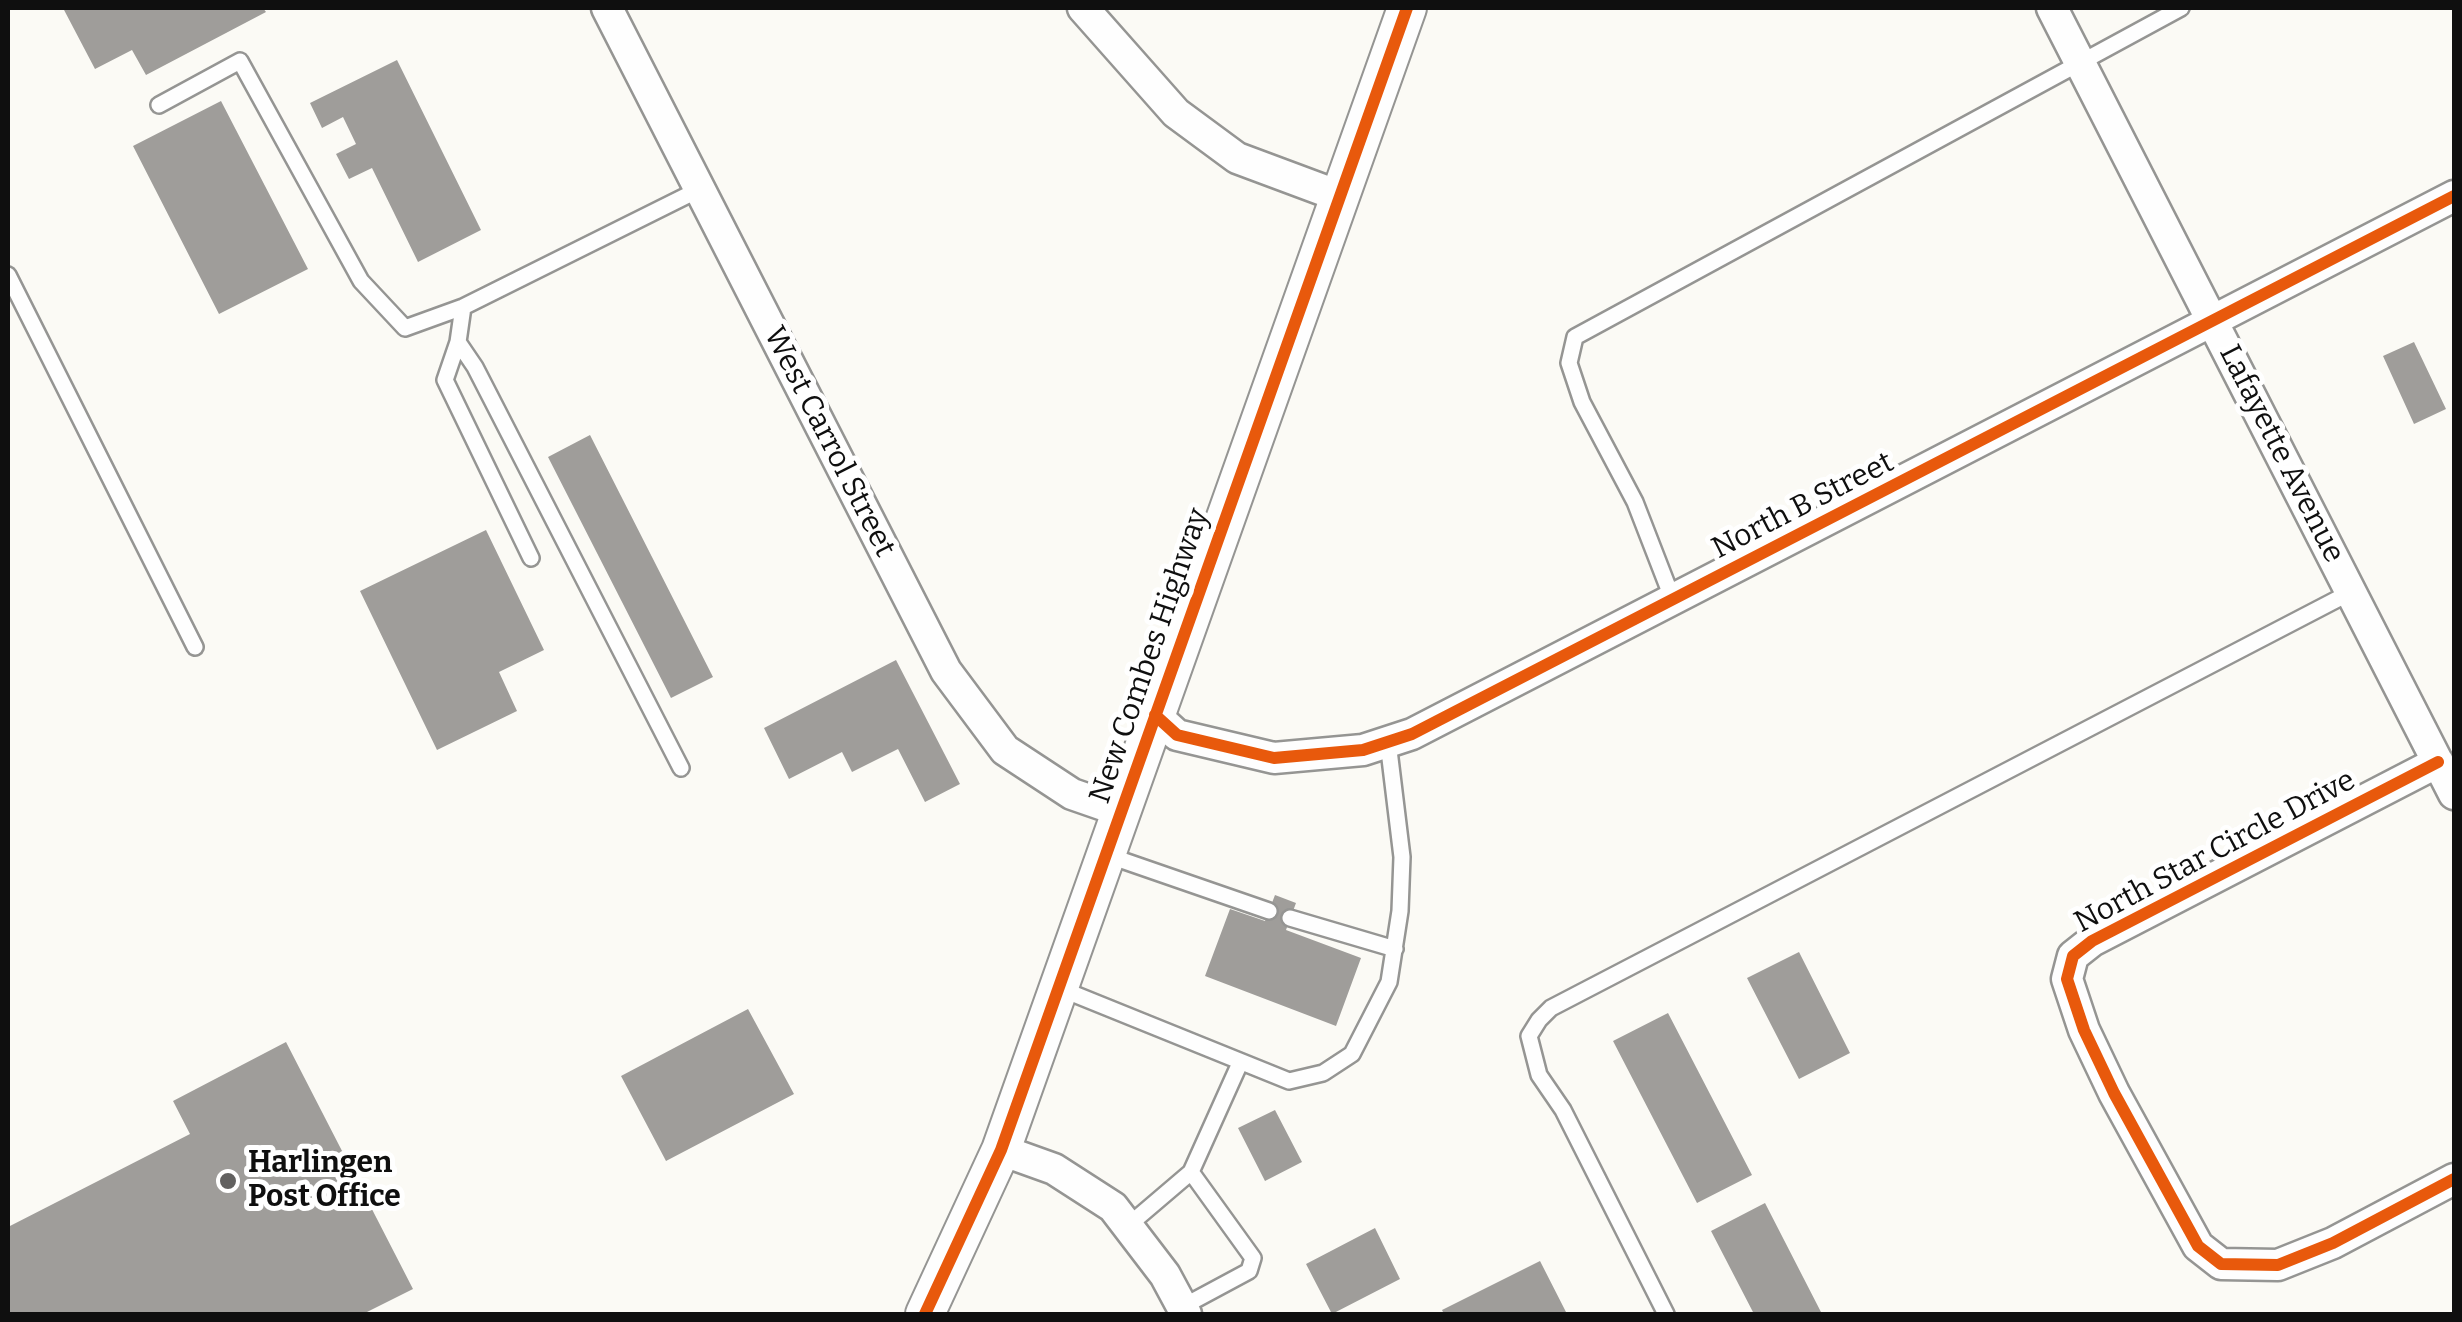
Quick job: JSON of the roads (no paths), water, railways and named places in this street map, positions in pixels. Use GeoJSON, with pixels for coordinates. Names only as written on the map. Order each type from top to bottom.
{"type":"FeatureCollection","features":[{"type":"Feature","properties":{"kind":"street","name":"West Carrol Street"},"geometry":{"type":"LineString","coordinates":[[607,8],[946,671],[973,712],[1020,761],[1072,794],[1122,811]]}},
{"type":"Feature","properties":{"kind":"street"},"geometry":{"type":"LineString","coordinates":[[1082,8],[1176,113],[1238,158],[1339,196]]}},
{"type":"Feature","properties":{"kind":"street","name":"New Combes Highway"},"geometry":{"type":"LineString","coordinates":[[925,1314],[1001,1150],[1407,8]]}},
{"type":"Feature","properties":{"kind":"street","name":"Lafayette Avenue"},"geometry":{"type":"LineString","coordinates":[[2052,8],[2454,794]]}},
{"type":"Feature","properties":{"kind":"street","name":"North B Street"},"geometry":{"type":"LineString","coordinates":[[1155,715],[1177,735],[1274,758],[1363,750],[1412,734],[2159,352],[2212,320],[2454,196]]}},
{"type":"Feature","properties":{"kind":"street","name":"North Star Circle Drive"},"geometry":{"type":"LineString","coordinates":[[2438,762],[2092,941],[2073,956],[2067,979],[2084,1030],[2160,1178],[2198,1246],[2221,1264],[2278,1266],[2333,1243],[2454,1179]]}},
{"type":"Feature","properties":{"kind":"street"},"geometry":{"type":"LineString","coordinates":[[1001,1150],[1054,1169],[1130,1224],[1184,1311]]}},
{"type":"Feature","properties":{"kind":"lane"},"geometry":{"type":"LineString","coordinates":[[1674,600],[1634,502],[1582,402],[1569,363],[1576,336],[2082,65],[2113,42],[2180,8]]}},
{"type":"Feature","properties":{"kind":"lane"},"geometry":{"type":"LineString","coordinates":[[159,104],[240,61],[360,281],[404,328],[463,306],[700,189]]}},
{"type":"Feature","properties":{"kind":"lane"},"geometry":{"type":"LineString","coordinates":[[8,275],[195,647]]}},
{"type":"Feature","properties":{"kind":"lane"},"geometry":{"type":"LineString","coordinates":[[463,306],[458,342],[445,380],[531,558]]}},
{"type":"Feature","properties":{"kind":"lane"},"geometry":{"type":"LineString","coordinates":[[458,342],[475,367],[680,768]]}},
{"type":"Feature","properties":{"kind":"lane"},"geometry":{"type":"LineString","coordinates":[[1666,1314],[1563,1110],[1540,1074],[1530,1036],[1539,1020],[1551,1008],[2352,592]]}},
{"type":"Feature","properties":{"kind":"lane"},"geometry":{"type":"LineString","coordinates":[[1058,988],[1289,1081],[1323,1073],[1352,1054],[1389,982],[1395,948],[1402,857],[1388,742]]}},
{"type":"Feature","properties":{"kind":"lane"},"geometry":{"type":"LineString","coordinates":[[1106,855],[1269,910]]}},
{"type":"Feature","properties":{"kind":"lane"},"geometry":{"type":"LineString","coordinates":[[1290,918],[1395,948]]}},
{"type":"Feature","properties":{"kind":"lane"},"geometry":{"type":"LineString","coordinates":[[1130,1224],[1191,1172],[1240,1063]]}},
{"type":"Feature","properties":{"kind":"lane"},"geometry":{"type":"LineString","coordinates":[[1184,1311],[1249,1271],[1253,1258],[1191,1172]]}},
{"type":"Feature","properties":{"kind":"place","name":"Harlingen Post Office"},"geometry":{"type":"Point","coordinates":[228,1181]}}]}
